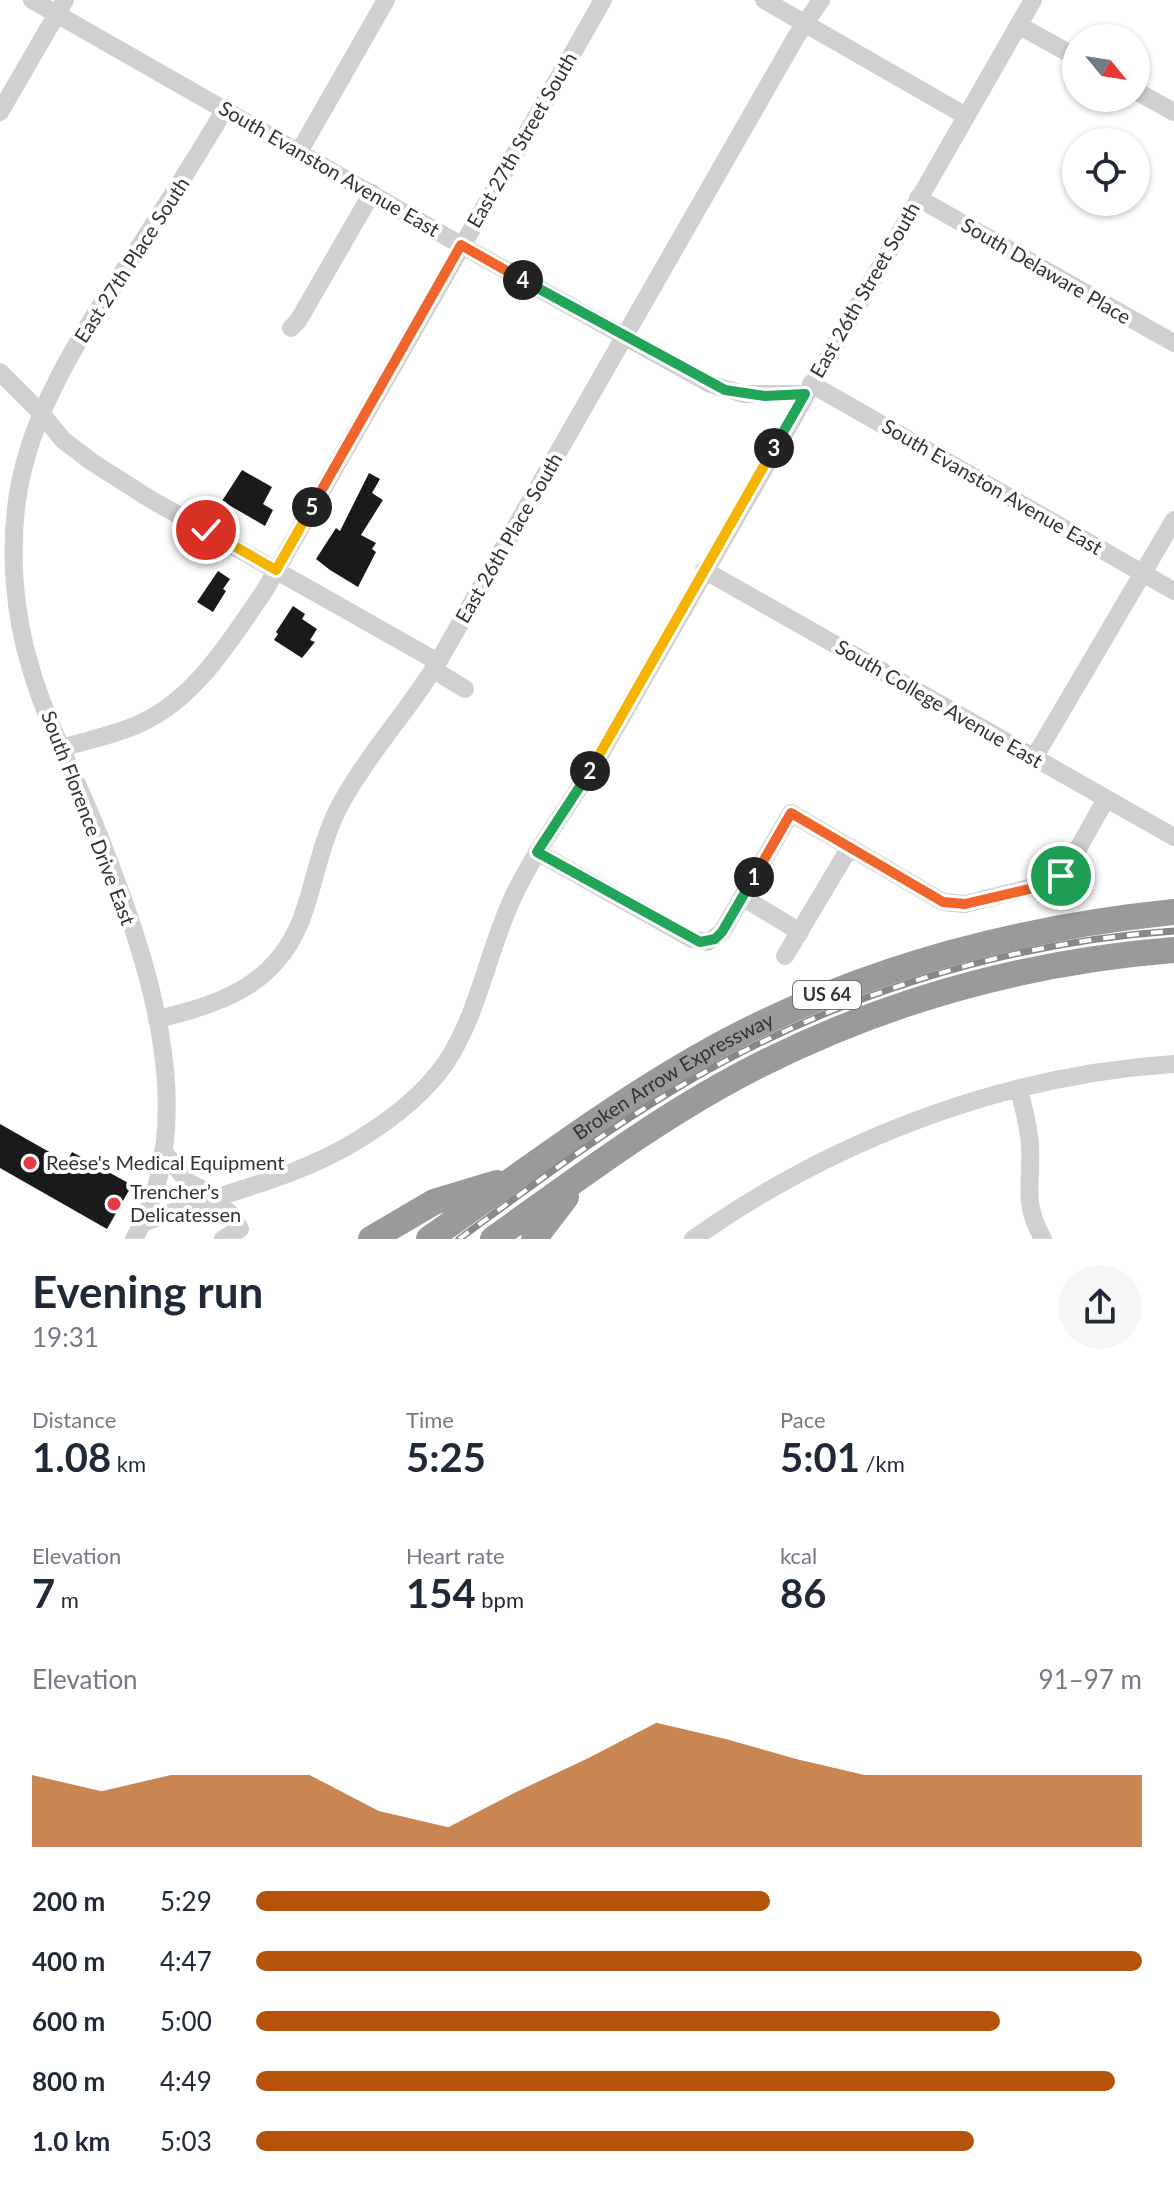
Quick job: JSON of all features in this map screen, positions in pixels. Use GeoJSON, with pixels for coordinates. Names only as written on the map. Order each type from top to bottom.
{"type":"FeatureCollection","features":[{"type":"Feature","properties":{"kind":"highway","name":"Broken Arrow Expressway"},"geometry":{"type":"LineString","coordinates":[[429,1239],[665,1077],[760,1025],[844,988],[905,965],[989,942],[1078,924],[1174,912]]}},
{"type":"Feature","properties":{"kind":"highway","name":"Broken Arrow Expressway"},"geometry":{"type":"LineString","coordinates":[[493,1239],[656,1125],[744,1073],[806,1042],[929,994],[1001,975],[1082,959],[1174,950]]}},
{"type":"Feature","properties":{"kind":"highway"},"geometry":{"type":"LineString","coordinates":[[371,1239],[434,1202],[519,1176]]}},
{"type":"Feature","properties":{"kind":"highway"},"geometry":{"type":"LineString","coordinates":[[534,1239],[583,1176]]}},
{"type":"Feature","properties":{"kind":"street","name":"South Evanston Avenue East"},"geometry":{"type":"LineString","coordinates":[[32,0],[61,7],[299,152],[725,390],[765,396],[808,389],[1174,591]]}},
{"type":"Feature","properties":{"kind":"street"},"geometry":{"type":"LineString","coordinates":[[299,152],[386,0]]}},
{"type":"Feature","properties":{"kind":"street","name":"East 27th Street South"},"geometry":{"type":"LineString","coordinates":[[62,748],[138,725],[161,713],[205,673],[234,635],[276,570],[601,0]]}},
{"type":"Feature","properties":{"kind":"street"},"geometry":{"type":"LineString","coordinates":[[764,0],[966,116]]}},
{"type":"Feature","properties":{"kind":"street","name":"East 26th Place South"},"geometry":{"type":"LineString","coordinates":[[157,1019],[218,1003],[240,992],[280,957],[305,912],[337,810],[436,666],[821,0]]}},
{"type":"Feature","properties":{"kind":"street","name":"East 26th Street South"},"geometry":{"type":"LineString","coordinates":[[138,1231],[214,1198],[289,1173],[335,1153],[388,1118],[426,1086],[445,1064],[461,1033],[502,922],[537,852],[600,755],[1033,0]]}},
{"type":"Feature","properties":{"kind":"street"},"geometry":{"type":"LineString","coordinates":[[0,112],[61,7]]}},
{"type":"Feature","properties":{"kind":"street"},"geometry":{"type":"LineString","coordinates":[[1018,25],[1062,49]]}},
{"type":"Feature","properties":{"kind":"street"},"geometry":{"type":"LineString","coordinates":[[1150,99],[1174,112]]}},
{"type":"Feature","properties":{"kind":"street","name":"East 27th Place South"},"geometry":{"type":"LineString","coordinates":[[41,413],[92,318],[192,166],[225,109]]}},
{"type":"Feature","properties":{"kind":"street"},"geometry":{"type":"LineString","coordinates":[[291,328],[298,321],[372,193]]}},
{"type":"Feature","properties":{"kind":"street","name":"South Delaware Place"},"geometry":{"type":"LineString","coordinates":[[918,198],[1174,343]]}},
{"type":"Feature","properties":{"kind":"street"},"geometry":{"type":"LineString","coordinates":[[0,372],[63,440],[92,462],[436,666],[465,689]]}},
{"type":"Feature","properties":{"kind":"street","name":"South Florence Drive East"},"geometry":{"type":"LineString","coordinates":[[41,413],[18,494],[14,558],[20,625],[31,669],[123,902],[157,1019],[166,1085],[163,1151],[154,1196],[138,1231]]}},
{"type":"Feature","properties":{"kind":"street"},"geometry":{"type":"LineString","coordinates":[[1034,758],[1174,520]]}},
{"type":"Feature","properties":{"kind":"street","name":"South College Avenue East"},"geometry":{"type":"LineString","coordinates":[[704,570],[1174,837]]}},
{"type":"Feature","properties":{"kind":"street"},"geometry":{"type":"LineString","coordinates":[[537,852],[692,939],[708,942],[722,932],[791,813],[943,902],[965,904],[1053,882],[1066,870],[1106,799]]}},
{"type":"Feature","properties":{"kind":"street"},"geometry":{"type":"LineString","coordinates":[[785,956],[850,847]]}},
{"type":"Feature","properties":{"kind":"street"},"geometry":{"type":"LineString","coordinates":[[742,897],[800,932]]}},
{"type":"Feature","properties":{"kind":"street"},"geometry":{"type":"LineString","coordinates":[[693,1239],[727,1215],[837,1154],[956,1106],[1092,1074],[1174,1064]]}},
{"type":"Feature","properties":{"kind":"street"},"geometry":{"type":"LineString","coordinates":[[1019,1090],[1030,1148],[1028,1197],[1034,1225],[1043,1239]]}},
{"type":"Feature","properties":{"kind":"street"},"geometry":{"type":"LineString","coordinates":[[163,1151],[188,1182],[214,1198],[230,1213],[240,1229],[223,1239]]}},
{"type":"Feature","properties":{"kind":"building"},"geometry":{"type":"Polygon","coordinates":[[[242,470],[272,487],[263,504],[273,510],[265,526],[222,501],[242,470]]]}},
{"type":"Feature","properties":{"kind":"building"},"geometry":{"type":"Polygon","coordinates":[[[369,473],[380,479],[372,493],[383,500],[361,535],[376,543],[372,549],[376,552],[358,587],[316,559],[336,528],[340,531],[369,473]]]}},
{"type":"Feature","properties":{"kind":"building"},"geometry":{"type":"Polygon","coordinates":[[[218,571],[230,579],[213,612],[197,602],[218,571]]]}},
{"type":"Feature","properties":{"kind":"building"},"geometry":{"type":"Polygon","coordinates":[[[293,606],[305,614],[302,619],[317,629],[310,640],[315,642],[302,658],[274,640],[293,606]]]}},
{"type":"Feature","properties":{"kind":"building"},"geometry":{"type":"Polygon","coordinates":[[[0,1124],[67,1162],[72,1152],[132,1185],[107,1229],[0,1168],[0,1124]]]}},
{"type":"Feature","properties":{"kind":"railway"},"geometry":{"type":"LineString","coordinates":[[459,1239],[646,1107],[791,1028],[915,981],[978,963],[1043,948],[1174,931]]}},
{"type":"Feature","properties":{"kind":"place","name":"Reese's Medical Equipment"},"geometry":{"type":"Point","coordinates":[30,1163]}},
{"type":"Feature","properties":{"kind":"place","name":"Trencher’s Delicatessen"},"geometry":{"type":"Point","coordinates":[114,1204]}},
{"type":"Feature","properties":{"kind":"route"},"geometry":{"type":"LineString","coordinates":[[206,530],[276,570],[461,245],[710,384],[743,394],[805,394],[600,755],[537,852],[700,942],[715,939],[722,932],[791,813],[943,902],[965,904],[1046,885],[1061,876]]}}]}
